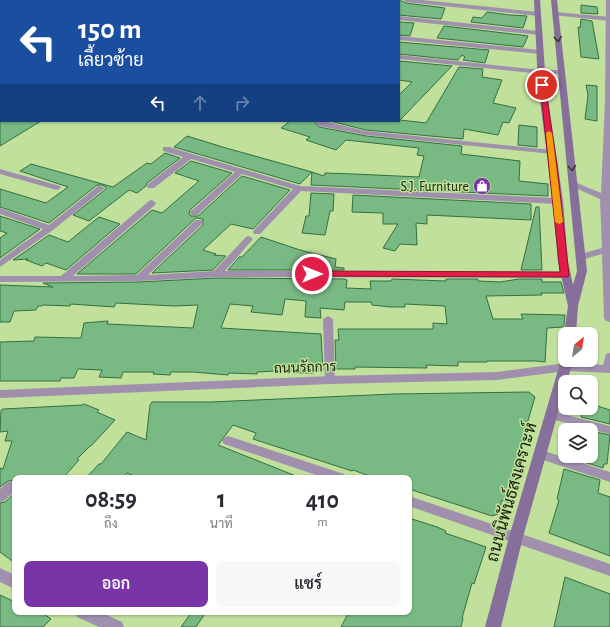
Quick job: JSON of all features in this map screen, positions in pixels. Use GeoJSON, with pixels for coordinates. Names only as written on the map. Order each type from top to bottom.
{"type":"FeatureCollection","features":[{"type":"Feature","properties":{"kind":"main road"},"geometry":{"type":"LineString","coordinates":[[537,0],[542,85],[558,201],[565,275],[573,306]]}},
{"type":"Feature","properties":{"kind":"main road"},"geometry":{"type":"LineString","coordinates":[[554,0],[582,271],[573,306],[571,327]]}},
{"type":"Feature","properties":{"kind":"main road","name":"ถนนนิพันธ์สงเคราะห์"},"geometry":{"type":"LineString","coordinates":[[493,627],[516,537],[565,367]]}},
{"type":"Feature","properties":{"kind":"street"},"geometry":{"type":"LineString","coordinates":[[406,0],[444,2],[538,14]]}},
{"type":"Feature","properties":{"kind":"street"},"geometry":{"type":"LineString","coordinates":[[609,1],[610,100],[605,198],[610,318]]}},
{"type":"Feature","properties":{"kind":"street"},"geometry":{"type":"LineString","coordinates":[[555,14],[609,19]]}},
{"type":"Feature","properties":{"kind":"street"},"geometry":{"type":"LineString","coordinates":[[400,18],[539,33]]}},
{"type":"Feature","properties":{"kind":"street"},"geometry":{"type":"LineString","coordinates":[[400,38],[540,52]]}},
{"type":"Feature","properties":{"kind":"street"},"geometry":{"type":"LineString","coordinates":[[400,57],[541,72],[561,72]]}},
{"type":"Feature","properties":{"kind":"street"},"geometry":{"type":"LineString","coordinates":[[320,122],[322,124],[366,133],[552,152]]}},
{"type":"Feature","properties":{"kind":"street"},"geometry":{"type":"LineString","coordinates":[[166,149],[299,188],[558,201]]}},
{"type":"Feature","properties":{"kind":"street"},"geometry":{"type":"LineString","coordinates":[[151,186],[189,156]]}},
{"type":"Feature","properties":{"kind":"street"},"geometry":{"type":"LineString","coordinates":[[0,171],[57,188]]}},
{"type":"Feature","properties":{"kind":"street"},"geometry":{"type":"LineString","coordinates":[[194,213],[241,171]]}},
{"type":"Feature","properties":{"kind":"street"},"geometry":{"type":"LineString","coordinates":[[574,185],[605,198]]}},
{"type":"Feature","properties":{"kind":"street"},"geometry":{"type":"LineString","coordinates":[[0,264],[50,228],[101,188]]}},
{"type":"Feature","properties":{"kind":"street"},"geometry":{"type":"LineString","coordinates":[[256,232],[299,188]]}},
{"type":"Feature","properties":{"kind":"street"},"geometry":{"type":"LineString","coordinates":[[406,194],[418,202]]}},
{"type":"Feature","properties":{"kind":"street"},"geometry":{"type":"LineString","coordinates":[[64,278],[152,204]]}},
{"type":"Feature","properties":{"kind":"street"},"geometry":{"type":"LineString","coordinates":[[0,211],[50,228]]}},
{"type":"Feature","properties":{"kind":"street"},"geometry":{"type":"LineString","coordinates":[[139,278],[199,222]]}},
{"type":"Feature","properties":{"kind":"street"},"geometry":{"type":"LineString","coordinates":[[217,274],[249,238]]}},
{"type":"Feature","properties":{"kind":"street"},"geometry":{"type":"LineString","coordinates":[[581,257],[606,250]]}},
{"type":"Feature","properties":{"kind":"street"},"geometry":{"type":"LineString","coordinates":[[0,279],[139,278],[217,274],[565,275]]}},
{"type":"Feature","properties":{"kind":"street"},"geometry":{"type":"LineString","coordinates":[[328,319],[330,380]]}},
{"type":"Feature","properties":{"kind":"street","name":"ถนนรัถการ"},"geometry":{"type":"LineString","coordinates":[[598,364],[610,365]]}},
{"type":"Feature","properties":{"kind":"street","name":"ถนนรัถการ"},"geometry":{"type":"LineString","coordinates":[[0,394],[330,380],[497,376],[558,365]]}},
{"type":"Feature","properties":{"kind":"street"},"geometry":{"type":"LineString","coordinates":[[551,415],[610,430]]}},
{"type":"Feature","properties":{"kind":"street"},"geometry":{"type":"LineString","coordinates":[[228,441],[331,475]]}},
{"type":"Feature","properties":{"kind":"street"},"geometry":{"type":"LineString","coordinates":[[540,456],[610,477]]}},
{"type":"Feature","properties":{"kind":"street"},"geometry":{"type":"LineString","coordinates":[[0,497],[12,486]]}},
{"type":"Feature","properties":{"kind":"street"},"geometry":{"type":"LineString","coordinates":[[412,502],[610,570]]}},
{"type":"Feature","properties":{"kind":"street"},"geometry":{"type":"LineString","coordinates":[[0,575],[12,581]]}},
{"type":"Feature","properties":{"kind":"street"},"geometry":{"type":"LineString","coordinates":[[90,615],[116,627]]}},
{"type":"Feature","properties":{"kind":"building"},"geometry":{"type":"Polygon","coordinates":[[[400,0],[406,3],[445,8],[441,19],[400,15],[400,0]]]}},
{"type":"Feature","properties":{"kind":"building"},"geometry":{"type":"Polygon","coordinates":[[[581,5],[597,7],[598,14],[581,13],[581,5]]]}},
{"type":"Feature","properties":{"kind":"building"},"geometry":{"type":"Polygon","coordinates":[[[487,12],[527,16],[523,28],[471,22],[473,17],[482,18],[487,12]]]}},
{"type":"Feature","properties":{"kind":"building"},"geometry":{"type":"Polygon","coordinates":[[[581,19],[592,21],[599,59],[581,57],[578,27],[580,28],[581,19]]]}},
{"type":"Feature","properties":{"kind":"building"},"geometry":{"type":"Polygon","coordinates":[[[400,22],[414,23],[410,36],[400,35],[400,22]]]}},
{"type":"Feature","properties":{"kind":"building"},"geometry":{"type":"Polygon","coordinates":[[[444,26],[528,36],[523,47],[437,38],[444,26]]]}},
{"type":"Feature","properties":{"kind":"building"},"geometry":{"type":"Polygon","coordinates":[[[400,42],[489,50],[485,63],[463,60],[465,57],[462,55],[458,60],[400,54],[400,42]]]}},
{"type":"Feature","properties":{"kind":"building"},"geometry":{"type":"Polygon","coordinates":[[[400,61],[452,66],[400,120],[400,94],[412,82],[400,80],[400,61]]]}},
{"type":"Feature","properties":{"kind":"building"},"geometry":{"type":"Polygon","coordinates":[[[459,67],[483,69],[482,77],[502,80],[493,103],[516,108],[509,123],[503,122],[498,135],[464,129],[463,139],[366,130],[334,122],[400,122],[400,120],[426,123],[459,67]]]}},
{"type":"Feature","properties":{"kind":"building"},"geometry":{"type":"Polygon","coordinates":[[[586,85],[597,86],[597,121],[585,119],[588,95],[586,85]]]}},
{"type":"Feature","properties":{"kind":"building"},"geometry":{"type":"Polygon","coordinates":[[[0,122],[39,122],[0,146],[0,122]]]}},
{"type":"Feature","properties":{"kind":"building"},"geometry":{"type":"Polygon","coordinates":[[[289,122],[315,122],[319,127],[366,136],[462,146],[461,154],[520,161],[519,181],[548,184],[548,196],[311,185],[312,172],[324,176],[325,173],[419,177],[424,156],[417,155],[419,148],[346,140],[336,150],[306,140],[310,137],[281,128],[289,122]]]}},
{"type":"Feature","properties":{"kind":"building"},"geometry":{"type":"Polygon","coordinates":[[[519,125],[537,127],[537,147],[518,145],[519,125]]]}},
{"type":"Feature","properties":{"kind":"building"},"geometry":{"type":"Polygon","coordinates":[[[187,136],[312,172],[300,184],[174,147],[187,136]]]}},
{"type":"Feature","properties":{"kind":"building"},"geometry":{"type":"Polygon","coordinates":[[[165,153],[180,158],[147,183],[146,186],[137,193],[129,190],[89,221],[73,215],[106,189],[106,187],[102,185],[97,185],[49,223],[0,207],[0,189],[46,203],[68,187],[20,171],[31,164],[113,187],[147,163],[151,164],[165,153]]]}},
{"type":"Feature","properties":{"kind":"building"},"geometry":{"type":"Polygon","coordinates":[[[191,161],[232,173],[190,210],[189,214],[191,216],[198,216],[242,176],[290,190],[253,229],[231,224],[203,250],[216,254],[214,255],[226,256],[213,270],[152,273],[203,225],[203,219],[196,218],[136,274],[77,274],[152,210],[162,213],[199,181],[175,173],[191,161]]]}},
{"type":"Feature","properties":{"kind":"building"},"geometry":{"type":"Polygon","coordinates":[[[311,193],[334,194],[333,211],[330,211],[325,235],[302,233],[306,216],[309,216],[311,193]]]}},
{"type":"Feature","properties":{"kind":"building"},"geometry":{"type":"Polygon","coordinates":[[[353,195],[531,204],[531,220],[427,215],[427,224],[416,223],[417,245],[400,244],[395,251],[383,248],[398,224],[383,224],[383,213],[352,212],[353,195]]]}},
{"type":"Feature","properties":{"kind":"building"},"geometry":{"type":"Polygon","coordinates":[[[536,207],[539,207],[542,270],[521,270],[536,207]]]}},
{"type":"Feature","properties":{"kind":"building"},"geometry":{"type":"Polygon","coordinates":[[[0,216],[40,229],[0,258],[0,238],[7,233],[0,231],[0,216]]]}},
{"type":"Feature","properties":{"kind":"building"},"geometry":{"type":"Polygon","coordinates":[[[99,217],[120,224],[66,270],[46,263],[42,266],[26,260],[28,259],[13,260],[49,235],[68,242],[99,217]]]}},
{"type":"Feature","properties":{"kind":"building"},"geometry":{"type":"Polygon","coordinates":[[[261,237],[300,250],[336,259],[335,267],[344,268],[344,270],[228,270],[239,257],[242,257],[261,237]]]}},
{"type":"Feature","properties":{"kind":"building"},"geometry":{"type":"Polygon","coordinates":[[[217,278],[344,279],[347,280],[346,288],[371,289],[370,281],[391,281],[392,279],[446,281],[446,279],[478,279],[478,281],[500,282],[519,279],[542,279],[542,282],[561,282],[564,293],[486,296],[493,319],[523,319],[521,314],[565,315],[563,327],[547,328],[545,362],[487,361],[458,362],[458,366],[426,365],[427,368],[355,367],[355,369],[336,369],[335,340],[339,340],[338,329],[433,329],[433,323],[447,324],[445,306],[405,304],[405,307],[390,307],[372,305],[371,302],[345,302],[344,310],[320,308],[321,318],[305,317],[306,301],[285,299],[282,315],[251,312],[253,306],[230,304],[221,328],[321,334],[323,370],[314,370],[314,373],[295,373],[295,370],[257,372],[257,374],[229,373],[228,375],[193,372],[171,372],[170,375],[153,374],[154,372],[123,372],[121,378],[99,377],[102,370],[78,369],[74,378],[61,378],[60,381],[0,381],[0,342],[34,341],[35,337],[81,338],[84,323],[108,321],[107,324],[193,328],[198,305],[174,306],[116,303],[114,307],[71,304],[70,306],[43,305],[38,306],[36,310],[14,311],[10,322],[0,322],[0,285],[53,287],[43,283],[139,282],[217,278]]]}},
{"type":"Feature","properties":{"kind":"building"},"geometry":{"type":"Polygon","coordinates":[[[529,392],[535,397],[518,454],[524,456],[509,503],[502,500],[498,514],[492,516],[412,490],[412,475],[367,475],[353,470],[352,471],[253,439],[256,433],[233,425],[218,445],[293,475],[132,475],[127,473],[125,475],[89,475],[99,464],[101,464],[127,432],[146,440],[150,405],[152,402],[210,402],[394,394],[529,392]]]}},
{"type":"Feature","properties":{"kind":"building"},"geometry":{"type":"Polygon","coordinates":[[[84,404],[99,410],[97,412],[115,420],[77,459],[79,460],[66,475],[12,475],[12,480],[8,481],[0,487],[0,468],[3,469],[12,441],[5,441],[8,431],[0,432],[1,410],[84,404]]]}},
{"type":"Feature","properties":{"kind":"building"},"geometry":{"type":"Polygon","coordinates":[[[598,406],[610,410],[610,424],[581,417],[581,415],[598,415],[598,406]]]}},
{"type":"Feature","properties":{"kind":"building"},"geometry":{"type":"Polygon","coordinates":[[[598,432],[610,435],[607,464],[604,464],[603,468],[587,463],[598,463],[598,432]]]}},
{"type":"Feature","properties":{"kind":"building"},"geometry":{"type":"Polygon","coordinates":[[[564,469],[600,480],[598,493],[610,497],[610,556],[549,533],[559,500],[557,499],[564,469]]]}},
{"type":"Feature","properties":{"kind":"building"},"geometry":{"type":"Polygon","coordinates":[[[12,496],[12,561],[0,552],[0,503],[5,502],[12,496]]]}},
{"type":"Feature","properties":{"kind":"building"},"geometry":{"type":"Polygon","coordinates":[[[412,519],[437,527],[446,531],[445,533],[486,547],[474,584],[472,583],[462,618],[461,627],[341,627],[347,615],[412,615],[412,519]]]}},
{"type":"Feature","properties":{"kind":"building"},"geometry":{"type":"Polygon","coordinates":[[[565,577],[610,594],[610,627],[554,627],[565,577]]]}},
{"type":"Feature","properties":{"kind":"building"},"geometry":{"type":"Polygon","coordinates":[[[0,595],[12,601],[12,615],[45,615],[51,619],[43,627],[0,627],[0,595]]]}},
{"type":"Feature","properties":{"kind":"building"},"geometry":{"type":"Polygon","coordinates":[[[190,615],[204,615],[196,627],[181,627],[190,615]]]}},
{"type":"Feature","properties":{"kind":"slow traffic"},"geometry":{"type":"LineString","coordinates":[[549,133],[559,222]]}},
{"type":"Feature","properties":{"kind":"place","name":"S.J. Furniture"},"geometry":{"type":"Point","coordinates":[482,186]}},
{"type":"Feature","properties":{"kind":"route"},"geometry":{"type":"LineString","coordinates":[[312,274],[565,275],[558,201],[542,85]]}}]}
